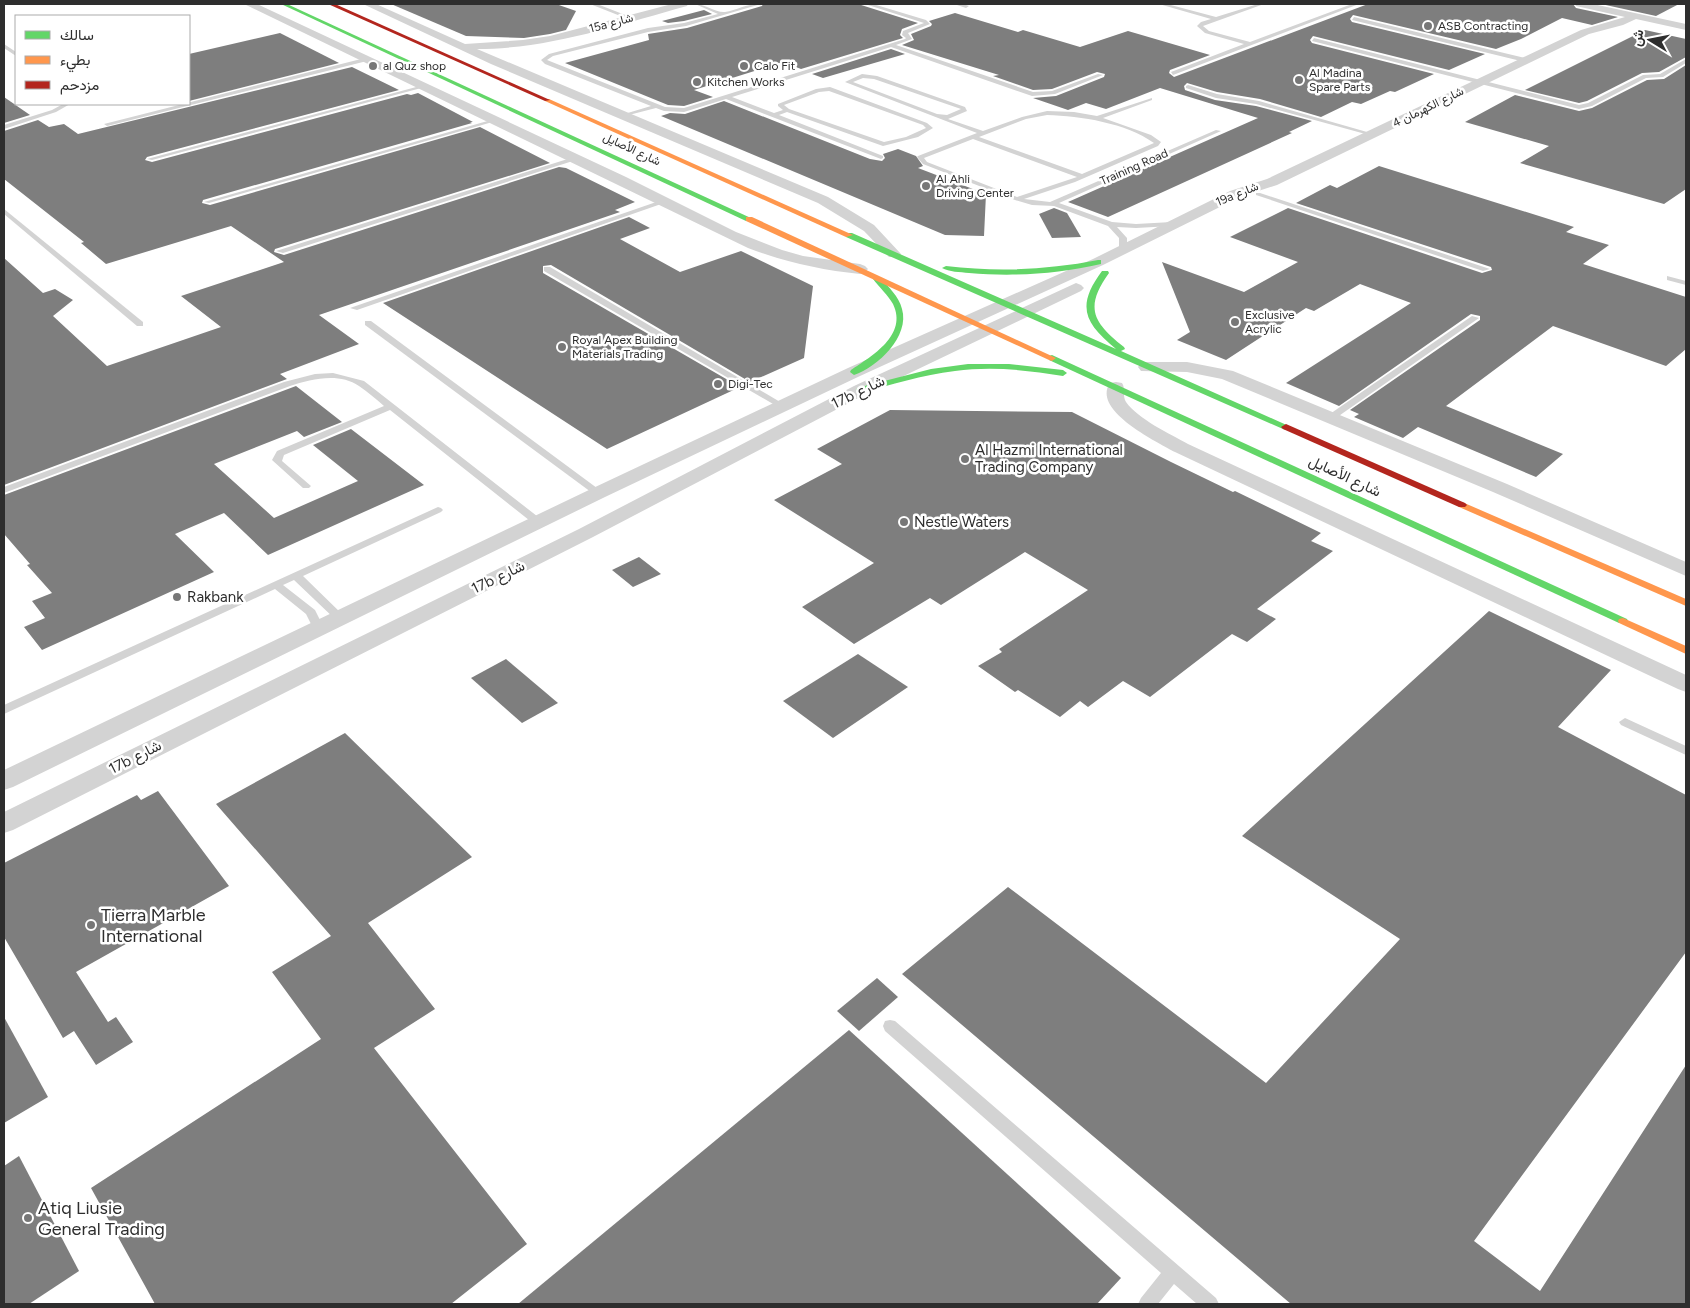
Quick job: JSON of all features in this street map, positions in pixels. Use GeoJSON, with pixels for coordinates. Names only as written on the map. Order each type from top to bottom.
{"type":"FeatureCollection","features":[{"type":"Feature","properties":{"kind":"main road","name":"شارع الأصايل"},"geometry":{"type":"LineString","coordinates":[[282,4],[868,272],[996,318],[1145,365],[1686,602]]}},
{"type":"Feature","properties":{"kind":"main road","name":"شارع الأصايل"},"geometry":{"type":"LineString","coordinates":[[330,4],[1005,304],[996,318]]}},
{"type":"Feature","properties":{"kind":"main road"},"geometry":{"type":"LineString","coordinates":[[916,264],[968,272],[1014,275],[1101,268],[1098,280],[1089,294],[1088,310],[1092,319],[1106,337],[1145,365]]}},
{"type":"Feature","properties":{"kind":"main road"},"geometry":{"type":"LineString","coordinates":[[868,272],[910,280]]}},
{"type":"Feature","properties":{"kind":"main road"},"geometry":{"type":"LineString","coordinates":[[857,381],[886,349],[899,331],[901,320],[898,308],[868,272]]}},
{"type":"Feature","properties":{"kind":"main road","name":"شارع الأصايل"},"geometry":{"type":"LineString","coordinates":[[996,318],[1095,378],[1686,650]]}},
{"type":"Feature","properties":{"kind":"main road"},"geometry":{"type":"LineString","coordinates":[[857,381],[980,366],[1018,367],[1095,378]]}},
{"type":"Feature","properties":{"kind":"main road"},"geometry":{"type":"LineString","coordinates":[[1184,396],[1227,401]]}},
{"type":"Feature","properties":{"kind":"main road"},"geometry":{"type":"LineString","coordinates":[[1618,572],[1686,591]]}},
{"type":"Feature","properties":{"kind":"street"},"geometry":{"type":"LineString","coordinates":[[249,4],[623,181],[731,235],[774,252],[829,266],[868,272]]}},
{"type":"Feature","properties":{"kind":"street"},"geometry":{"type":"LineString","coordinates":[[368,4],[508,68],[744,165],[844,211],[873,231],[894,254]]}},
{"type":"Feature","properties":{"kind":"street","name":"15a شارع"},"geometry":{"type":"LineString","coordinates":[[508,68],[513,56],[523,48],[538,42],[683,4]]}},
{"type":"Feature","properties":{"kind":"street"},"geometry":{"type":"LineString","coordinates":[[1580,4],[1686,27]]}},
{"type":"Feature","properties":{"kind":"street","name":"شارع الكهرمان 4"},"geometry":{"type":"LineString","coordinates":[[1585,32],[1597,21],[1616,12]]}},
{"type":"Feature","properties":{"kind":"street","name":"شارع الكهرمان 4"},"geometry":{"type":"LineString","coordinates":[[1272,182],[1585,32],[1619,23],[1635,16]]}},
{"type":"Feature","properties":{"kind":"street","name":"15a شارع"},"geometry":{"type":"LineString","coordinates":[[457,45],[504,46],[538,42]]}},
{"type":"Feature","properties":{"kind":"street","name":"19a شارع"},"geometry":{"type":"LineString","coordinates":[[996,318],[1258,194],[1272,182]]}},
{"type":"Feature","properties":{"kind":"street","name":"19a شارع"},"geometry":{"type":"LineString","coordinates":[[996,318],[1005,304],[1101,268],[1123,248],[1235,194],[1272,182]]}},
{"type":"Feature","properties":{"kind":"street","name":"17b شارع"},"geometry":{"type":"LineString","coordinates":[[4,823],[586,533],[857,381],[996,318]]}},
{"type":"Feature","properties":{"kind":"street"},"geometry":{"type":"LineString","coordinates":[[1145,365],[1180,366],[1214,372],[1500,488],[1686,570]]}},
{"type":"Feature","properties":{"kind":"street","name":"17b شارع"},"geometry":{"type":"LineString","coordinates":[[4,780],[598,493],[783,406],[857,381]]}},
{"type":"Feature","properties":{"kind":"street"},"geometry":{"type":"LineString","coordinates":[[1116,387],[1115,398],[1127,414],[1202,459],[1686,684]]}},
{"type":"Feature","properties":{"kind":"street"},"geometry":{"type":"LineString","coordinates":[[141,754],[302,659],[320,641],[318,628]]}},
{"type":"Feature","properties":{"kind":"lane"},"geometry":{"type":"LineString","coordinates":[[593,4],[630,18]]}},
{"type":"Feature","properties":{"kind":"lane"},"geometry":{"type":"LineString","coordinates":[[697,4],[723,14]]}},
{"type":"Feature","properties":{"kind":"lane"},"geometry":{"type":"LineString","coordinates":[[758,4],[675,27],[648,30],[551,56],[544,60],[547,63],[657,106],[671,110],[684,110],[909,39],[905,32],[927,23],[868,4]]}},
{"type":"Feature","properties":{"kind":"lane"},"geometry":{"type":"LineString","coordinates":[[957,4],[966,6]]}},
{"type":"Feature","properties":{"kind":"lane"},"geometry":{"type":"LineString","coordinates":[[1162,4],[1218,18]]}},
{"type":"Feature","properties":{"kind":"lane"},"geometry":{"type":"LineString","coordinates":[[1250,44],[1200,28],[1200,26],[1218,18],[1262,4]]}},
{"type":"Feature","properties":{"kind":"lane"},"geometry":{"type":"LineString","coordinates":[[1343,4],[1353,5]]}},
{"type":"Feature","properties":{"kind":"lane"},"geometry":{"type":"LineString","coordinates":[[1173,73],[1353,5]]}},
{"type":"Feature","properties":{"kind":"lane"},"geometry":{"type":"LineString","coordinates":[[1354,19],[1525,60]]}},
{"type":"Feature","properties":{"kind":"lane"},"geometry":{"type":"LineString","coordinates":[[1314,40],[1584,107],[1645,76],[1661,76],[1686,61]]}},
{"type":"Feature","properties":{"kind":"lane"},"geometry":{"type":"LineString","coordinates":[[891,45],[1032,94],[1053,93],[1100,75]]}},
{"type":"Feature","properties":{"kind":"lane"},"geometry":{"type":"LineString","coordinates":[[4,46],[15,53]]}},
{"type":"Feature","properties":{"kind":"lane"},"geometry":{"type":"LineString","coordinates":[[190,103],[365,60]]}},
{"type":"Feature","properties":{"kind":"lane"},"geometry":{"type":"LineString","coordinates":[[939,117],[948,117],[965,110],[875,77],[862,76],[849,81],[849,84],[982,134]]}},
{"type":"Feature","properties":{"kind":"lane"},"geometry":{"type":"LineString","coordinates":[[150,159],[422,87]]}},
{"type":"Feature","properties":{"kind":"lane"},"geometry":{"type":"LineString","coordinates":[[1188,87],[1216,96],[1257,102],[1371,134]]}},
{"type":"Feature","properties":{"kind":"lane"},"geometry":{"type":"LineString","coordinates":[[822,89],[833,90],[925,124],[929,129],[891,144],[883,144],[787,110],[780,105],[822,89]]}},
{"type":"Feature","properties":{"kind":"lane"},"geometry":{"type":"LineString","coordinates":[[847,94],[863,89]]}},
{"type":"Feature","properties":{"kind":"lane"},"geometry":{"type":"LineString","coordinates":[[727,96],[881,157]]}},
{"type":"Feature","properties":{"kind":"lane"},"geometry":{"type":"LineString","coordinates":[[1097,118],[1150,99]]}},
{"type":"Feature","properties":{"kind":"lane"},"geometry":{"type":"LineString","coordinates":[[4,127],[54,111],[65,105]]}},
{"type":"Feature","properties":{"kind":"lane"},"geometry":{"type":"LineString","coordinates":[[107,124],[184,105]]}},
{"type":"Feature","properties":{"kind":"lane"},"geometry":{"type":"LineString","coordinates":[[623,116],[657,106]]}},
{"type":"Feature","properties":{"kind":"lane"},"geometry":{"type":"LineString","coordinates":[[774,115],[787,110]]}},
{"type":"Feature","properties":{"kind":"lane"},"geometry":{"type":"LineString","coordinates":[[907,117],[922,111]]}},
{"type":"Feature","properties":{"kind":"lane"},"geometry":{"type":"LineString","coordinates":[[1163,142],[1097,118],[1065,113],[1038,114],[925,154],[920,159],[925,163],[1017,199],[1032,203],[1051,204],[1111,224],[1136,226],[1172,224]]}},
{"type":"Feature","properties":{"kind":"lane"},"geometry":{"type":"LineString","coordinates":[[207,202],[493,120]]}},
{"type":"Feature","properties":{"kind":"lane","name":"Training Road"},"geometry":{"type":"LineString","coordinates":[[1051,204],[1218,131]]}},
{"type":"Feature","properties":{"kind":"lane"},"geometry":{"type":"LineString","coordinates":[[974,136],[1083,177]]}},
{"type":"Feature","properties":{"kind":"lane"},"geometry":{"type":"LineString","coordinates":[[1017,199],[1083,177],[1156,145],[1158,142],[1155,138]]}},
{"type":"Feature","properties":{"kind":"lane"},"geometry":{"type":"LineString","coordinates":[[1171,144],[1180,147]]}},
{"type":"Feature","properties":{"kind":"lane"},"geometry":{"type":"LineString","coordinates":[[280,251],[574,159]]}},
{"type":"Feature","properties":{"kind":"lane"},"geometry":{"type":"LineString","coordinates":[[1258,194],[1486,269]]}},
{"type":"Feature","properties":{"kind":"lane"},"geometry":{"type":"LineString","coordinates":[[354,308],[662,202]]}},
{"type":"Feature","properties":{"kind":"lane"},"geometry":{"type":"LineString","coordinates":[[4,211],[140,324]]}},
{"type":"Feature","properties":{"kind":"lane"},"geometry":{"type":"LineString","coordinates":[[1111,224],[1123,238],[1123,248]]}},
{"type":"Feature","properties":{"kind":"lane"},"geometry":{"type":"LineString","coordinates":[[547,269],[783,406]]}},
{"type":"Feature","properties":{"kind":"lane"},"geometry":{"type":"LineString","coordinates":[[1670,278],[1686,283]]}},
{"type":"Feature","properties":{"kind":"lane"},"geometry":{"type":"LineString","coordinates":[[1330,418],[1475,318]]}},
{"type":"Feature","properties":{"kind":"lane"},"geometry":{"type":"LineString","coordinates":[[368,322],[598,493]]}},
{"type":"Feature","properties":{"kind":"lane"},"geometry":{"type":"LineString","coordinates":[[4,490],[287,384],[310,377],[334,376],[354,380],[391,406],[538,522]]}},
{"type":"Feature","properties":{"kind":"lane"},"geometry":{"type":"LineString","coordinates":[[306,486],[279,463],[277,460],[280,453],[391,406]]}},
{"type":"Feature","properties":{"kind":"lane"},"geometry":{"type":"LineString","coordinates":[[4,710],[438,510]]}},
{"type":"Feature","properties":{"kind":"lane"},"geometry":{"type":"LineString","coordinates":[[296,576],[340,618]]}},
{"type":"Feature","properties":{"kind":"lane"},"geometry":{"type":"LineString","coordinates":[[276,585],[311,612],[318,628]]}},
{"type":"Feature","properties":{"kind":"lane"},"geometry":{"type":"LineString","coordinates":[[1625,722],[1686,751]]}},
{"type":"Feature","properties":{"kind":"lane"},"geometry":{"type":"LineString","coordinates":[[890,1026],[1210,1304]]}},
{"type":"Feature","properties":{"kind":"lane"},"geometry":{"type":"LineString","coordinates":[[1147,1304],[1173,1272]]}},
{"type":"Feature","properties":{"kind":"building"},"geometry":{"type":"Polygon","coordinates":[[[391,4],[556,4],[576,11],[566,30],[550,34],[524,38],[466,36],[391,4]]]}},
{"type":"Feature","properties":{"kind":"building"},"geometry":{"type":"Polygon","coordinates":[[[763,4],[858,4],[918,23],[902,29],[900,35],[903,38],[801,69],[783,62],[694,90],[713,97],[684,106],[668,105],[565,63],[649,40],[648,34],[687,28],[762,6],[763,4]]]}},
{"type":"Feature","properties":{"kind":"building"},"geometry":{"type":"Polygon","coordinates":[[[1368,4],[1573,4],[1576,8],[1618,17],[1592,25],[1562,18],[1521,39],[1496,49],[1353,15],[1350,19],[1352,22],[1485,54],[1449,70],[1313,36],[1310,40],[1312,43],[1434,74],[1395,92],[1390,91],[1361,104],[1352,102],[1321,117],[1260,99],[1217,92],[1187,83],[1184,86],[1185,90],[1215,100],[1256,106],[1312,121],[1289,132],[1292,133],[1108,217],[1068,202],[1258,118],[1160,88],[1106,109],[1086,103],[1068,110],[1033,98],[1056,96],[1104,77],[1105,74],[1097,72],[1052,89],[1033,90],[993,76],[999,75],[902,45],[914,40],[911,34],[931,26],[932,24],[929,21],[955,13],[1018,32],[1023,30],[1080,47],[1128,31],[1210,55],[1170,70],[1169,73],[1174,77],[1368,4]]]}},
{"type":"Feature","properties":{"kind":"building"},"geometry":{"type":"Polygon","coordinates":[[[1601,4],[1679,4],[1656,16],[1601,4]]]}},
{"type":"Feature","properties":{"kind":"building"},"geometry":{"type":"Polygon","coordinates":[[[704,10],[712,14],[684,21],[668,23],[662,21],[704,10]]]}},
{"type":"Feature","properties":{"kind":"building"},"geometry":{"type":"Polygon","coordinates":[[[1645,30],[1686,39],[1686,57],[1659,72],[1642,73],[1587,101],[1579,103],[1525,90],[1645,30]]]}},
{"type":"Feature","properties":{"kind":"building"},"geometry":{"type":"Polygon","coordinates":[[[280,33],[339,63],[190,101],[190,54],[280,33]]]}},
{"type":"Feature","properties":{"kind":"building"},"geometry":{"type":"Polygon","coordinates":[[[891,49],[905,54],[823,78],[812,74],[891,49]]]}},
{"type":"Feature","properties":{"kind":"building"},"geometry":{"type":"Polygon","coordinates":[[[1686,65],[1686,189],[1664,204],[1520,163],[1549,146],[1465,122],[1515,95],[1579,111],[1592,108],[1647,80],[1664,79],[1686,65]]]}},
{"type":"Feature","properties":{"kind":"building"},"geometry":{"type":"Polygon","coordinates":[[[352,67],[399,90],[147,157],[145,160],[152,162],[407,94],[418,93],[473,122],[203,200],[202,203],[210,205],[480,127],[550,163],[275,249],[274,252],[284,255],[559,167],[566,168],[635,202],[615,210],[620,212],[319,315],[359,344],[280,374],[287,379],[4,485],[4,258],[43,293],[55,289],[73,300],[53,316],[107,366],[221,327],[181,296],[284,262],[231,226],[106,264],[81,243],[84,242],[4,179],[4,131],[38,120],[49,127],[64,124],[78,134],[352,67]]]}},
{"type":"Feature","properties":{"kind":"building"},"geometry":{"type":"Polygon","coordinates":[[[4,97],[30,115],[4,123],[4,97]]]}},
{"type":"Feature","properties":{"kind":"building"},"geometry":{"type":"Polygon","coordinates":[[[724,101],[870,159],[882,161],[885,158],[883,154],[898,149],[916,156],[923,166],[918,168],[986,194],[984,236],[945,235],[661,116],[670,113],[685,114],[724,101]]]}},
{"type":"Feature","properties":{"kind":"building"},"geometry":{"type":"Polygon","coordinates":[[[1379,166],[1574,227],[1566,232],[1609,245],[1583,264],[1686,297],[1686,349],[1666,366],[1553,326],[1446,406],[1563,454],[1536,477],[1418,427],[1403,438],[1354,417],[1359,414],[1350,410],[1480,320],[1480,316],[1471,314],[1339,406],[1286,383],[1411,303],[1360,284],[1314,311],[1306,308],[1226,360],[1177,340],[1190,332],[1162,262],[1244,292],[1298,262],[1230,237],[1288,208],[1482,273],[1492,270],[1491,267],[1296,203],[1330,185],[1337,188],[1379,166]]]}},
{"type":"Feature","properties":{"kind":"building"},"geometry":{"type":"Polygon","coordinates":[[[1054,208],[1067,213],[1081,237],[1052,238],[1039,214],[1054,208]]]}},
{"type":"Feature","properties":{"kind":"building"},"geometry":{"type":"Polygon","coordinates":[[[629,217],[650,228],[620,239],[680,272],[741,251],[813,286],[804,358],[750,382],[551,265],[543,266],[543,273],[740,387],[607,449],[383,303],[629,217]]]}},
{"type":"Feature","properties":{"kind":"building"},"geometry":{"type":"Polygon","coordinates":[[[296,386],[342,422],[304,437],[297,431],[214,464],[274,518],[358,481],[313,445],[351,429],[424,485],[268,555],[224,513],[175,534],[214,572],[42,650],[24,627],[45,618],[32,601],[52,593],[27,565],[30,564],[4,534],[4,495],[296,386]]]}},
{"type":"Feature","properties":{"kind":"building"},"geometry":{"type":"Polygon","coordinates":[[[890,410],[1072,412],[1171,462],[1321,533],[1311,541],[1333,551],[1257,609],[1276,619],[1247,642],[1232,634],[1150,697],[1123,681],[1088,707],[1080,701],[1060,717],[1018,690],[1015,692],[978,666],[1002,652],[999,649],[1088,590],[1025,552],[941,605],[930,598],[854,644],[802,607],[874,563],[774,500],[842,464],[817,449],[890,410]]]}},
{"type":"Feature","properties":{"kind":"building"},"geometry":{"type":"Polygon","coordinates":[[[639,557],[661,574],[633,587],[612,570],[639,557]]]}},
{"type":"Feature","properties":{"kind":"building"},"geometry":{"type":"Polygon","coordinates":[[[1489,611],[1611,670],[1558,727],[1686,795],[1686,952],[1474,1241],[1540,1291],[1686,1065],[1686,1304],[1291,1304],[902,974],[1008,887],[1266,1083],[1400,939],[1242,836],[1489,611]]]}},
{"type":"Feature","properties":{"kind":"building"},"geometry":{"type":"Polygon","coordinates":[[[858,654],[908,687],[833,738],[783,701],[858,654]]]}},
{"type":"Feature","properties":{"kind":"building"},"geometry":{"type":"Polygon","coordinates":[[[506,659],[558,703],[522,723],[471,678],[506,659]]]}},
{"type":"Feature","properties":{"kind":"building"},"geometry":{"type":"Polygon","coordinates":[[[345,733],[472,857],[368,923],[435,1009],[374,1048],[527,1244],[451,1304],[155,1304],[91,1188],[321,1039],[272,972],[331,936],[216,804],[345,733]]]}},
{"type":"Feature","properties":{"kind":"building"},"geometry":{"type":"Polygon","coordinates":[[[158,791],[229,886],[76,972],[108,1022],[116,1017],[133,1042],[96,1065],[74,1031],[63,1038],[4,937],[4,863],[137,795],[141,800],[158,791]]]}},
{"type":"Feature","properties":{"kind":"building"},"geometry":{"type":"Polygon","coordinates":[[[877,978],[898,997],[859,1031],[837,1011],[877,978]]]}},
{"type":"Feature","properties":{"kind":"building"},"geometry":{"type":"Polygon","coordinates":[[[4,1017],[48,1097],[4,1123],[4,1017]]]}},
{"type":"Feature","properties":{"kind":"building"},"geometry":{"type":"Polygon","coordinates":[[[849,1030],[1121,1278],[1097,1304],[518,1304],[849,1030]]]}},
{"type":"Feature","properties":{"kind":"building","name":"Atiq Liusie General Trading"},"geometry":{"type":"Polygon","coordinates":[[[19,1156],[79,1271],[29,1304],[4,1304],[4,1166],[19,1156]]]}},
{"type":"Feature","properties":{"kind":"traffic: fast"},"geometry":{"type":"LineString","coordinates":[[283,4],[749,219]]}},
{"type":"Feature","properties":{"kind":"traffic: fast"},"geometry":{"type":"LineString","coordinates":[[849,235],[1286,427]]}},
{"type":"Feature","properties":{"kind":"traffic: fast"},"geometry":{"type":"LineString","coordinates":[[946,268],[1003,273],[1060,269],[1098,262]]}},
{"type":"Feature","properties":{"kind":"traffic: fast"},"geometry":{"type":"LineString","coordinates":[[1105,273],[1091,295],[1091,314],[1102,332],[1121,349]]}},
{"type":"Feature","properties":{"kind":"traffic: fast"},"geometry":{"type":"LineString","coordinates":[[854,372],[888,346],[899,328],[898,307],[877,279]]}},
{"type":"Feature","properties":{"kind":"traffic: fast"},"geometry":{"type":"LineString","coordinates":[[1052,358],[1623,621]]}},
{"type":"Feature","properties":{"kind":"traffic: fast"},"geometry":{"type":"LineString","coordinates":[[860,390],[931,372],[955,368],[1009,367],[1063,373]]}},
{"type":"Feature","properties":{"kind":"traffic: slow"},"geometry":{"type":"LineString","coordinates":[[547,100],[849,235]]}},
{"type":"Feature","properties":{"kind":"traffic: slow"},"geometry":{"type":"LineString","coordinates":[[749,219],[1052,358]]}},
{"type":"Feature","properties":{"kind":"traffic: slow"},"geometry":{"type":"LineString","coordinates":[[1462,505],[1686,603]]}},
{"type":"Feature","properties":{"kind":"traffic: slow"},"geometry":{"type":"LineString","coordinates":[[1623,621],[1686,650]]}},
{"type":"Feature","properties":{"kind":"traffic: jam"},"geometry":{"type":"LineString","coordinates":[[331,4],[547,100]]}},
{"type":"Feature","properties":{"kind":"traffic: jam"},"geometry":{"type":"LineString","coordinates":[[1286,427],[1462,505]]}},
{"type":"Feature","properties":{"kind":"place","name":"ASB Contracting"},"geometry":{"type":"Point","coordinates":[1428,26]}},
{"type":"Feature","properties":{"kind":"place","name":"al Quz shop"},"geometry":{"type":"Point","coordinates":[373,66]}},
{"type":"Feature","properties":{"kind":"place","name":"Calo Fit"},"geometry":{"type":"Point","coordinates":[744,66]}},
{"type":"Feature","properties":{"kind":"place","name":"Al Madina Spare Parts"},"geometry":{"type":"Point","coordinates":[1299,80]}},
{"type":"Feature","properties":{"kind":"place","name":"Kitchen Works"},"geometry":{"type":"Point","coordinates":[697,82]}},
{"type":"Feature","properties":{"kind":"place","name":"Al Ahli Driving Center"},"geometry":{"type":"Point","coordinates":[926,186]}},
{"type":"Feature","properties":{"kind":"place","name":"Exclusive Acrylic"},"geometry":{"type":"Point","coordinates":[1235,322]}},
{"type":"Feature","properties":{"kind":"place","name":"Royal Apex Building Materials Trading"},"geometry":{"type":"Point","coordinates":[562,347]}},
{"type":"Feature","properties":{"kind":"place","name":"Digi-Tec"},"geometry":{"type":"Point","coordinates":[718,384]}},
{"type":"Feature","properties":{"kind":"place","name":"Al Hazmi International Trading Company"},"geometry":{"type":"Point","coordinates":[965,459]}},
{"type":"Feature","properties":{"kind":"place","name":"Nestle Waters"},"geometry":{"type":"Point","coordinates":[904,522]}},
{"type":"Feature","properties":{"kind":"place","name":"Rakbank"},"geometry":{"type":"Point","coordinates":[177,597]}},
{"type":"Feature","properties":{"kind":"place","name":"Tierra Marble International"},"geometry":{"type":"Point","coordinates":[91,925]}},
{"type":"Feature","properties":{"kind":"place","name":"Atiq Liusie General Trading"},"geometry":{"type":"Point","coordinates":[28,1218]}}]}
